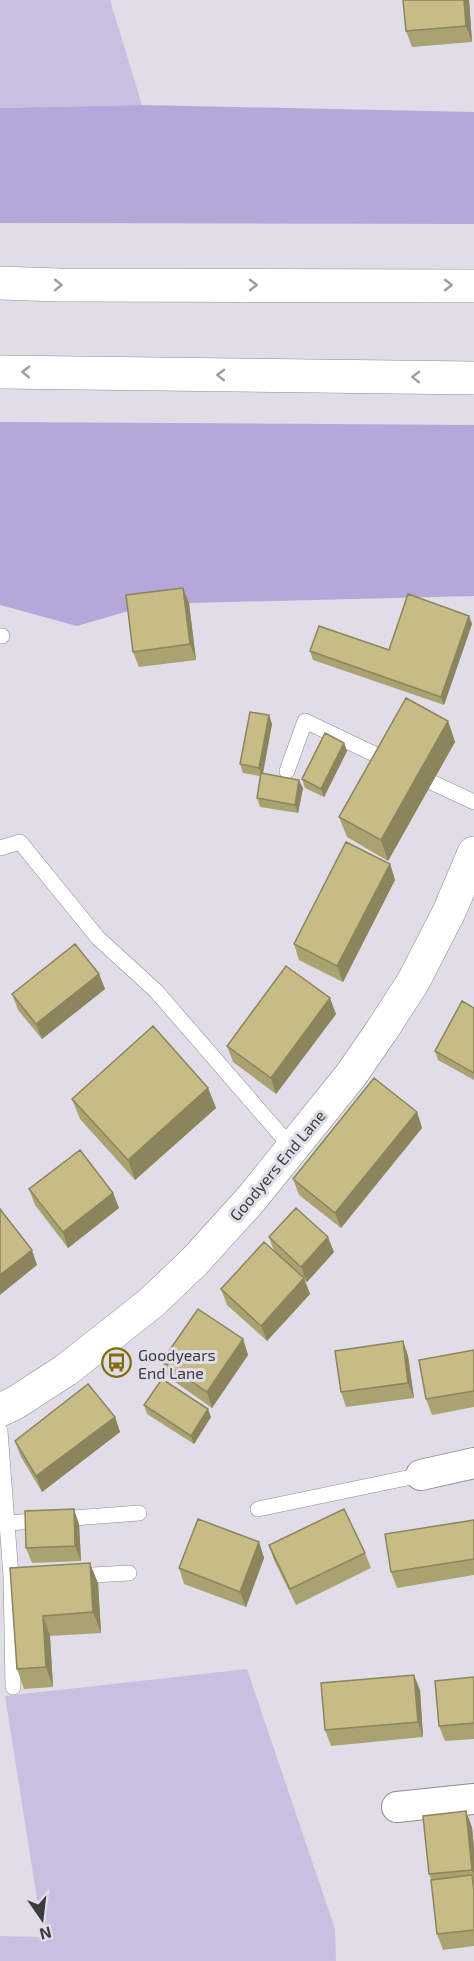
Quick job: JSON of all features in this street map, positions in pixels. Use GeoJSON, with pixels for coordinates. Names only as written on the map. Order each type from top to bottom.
{"type":"FeatureCollection","features":[{"type":"Feature","properties":{"kind":"main road"},"geometry":{"type":"LineString","coordinates":[[0,283],[474,285]]}},
{"type":"Feature","properties":{"kind":"main road"},"geometry":{"type":"LineString","coordinates":[[0,372],[474,378]]}},
{"type":"Feature","properties":{"kind":"main road","name":"Goodyers End Lane"},"geometry":{"type":"LineString","coordinates":[[0,1410],[66,1370],[151,1303],[195,1261],[252,1198],[351,1075],[413,982],[449,912],[474,853]]}},
{"type":"Feature","properties":{"kind":"street"},"geometry":{"type":"LineString","coordinates":[[421,1474],[474,1462]]}},
{"type":"Feature","properties":{"kind":"street"},"geometry":{"type":"LineString","coordinates":[[397,1807],[474,1799]]}},
{"type":"Feature","properties":{"kind":"lane"},"geometry":{"type":"LineString","coordinates":[[287,771],[305,721],[474,802]]}},
{"type":"Feature","properties":{"kind":"lane"},"geometry":{"type":"LineString","coordinates":[[0,848],[20,842],[98,938],[156,991],[292,1148]]}},
{"type":"Feature","properties":{"kind":"lane"},"geometry":{"type":"LineString","coordinates":[[0,1431],[8,1523],[17,1579],[13,1687]]}},
{"type":"Feature","properties":{"kind":"lane"},"geometry":{"type":"LineString","coordinates":[[258,1509],[421,1474]]}},
{"type":"Feature","properties":{"kind":"lane"},"geometry":{"type":"LineString","coordinates":[[8,1523],[140,1513]]}},
{"type":"Feature","properties":{"kind":"lane"},"geometry":{"type":"LineString","coordinates":[[58,1577],[129,1573]]}},
{"type":"Feature","properties":{"kind":"shaded area"},"geometry":{"type":"Polygon","coordinates":[[[0,0],[110,0],[142,105],[0,108],[0,0]]]}},
{"type":"Feature","properties":{"kind":"shaded area"},"geometry":{"type":"Polygon","coordinates":[[[142,105],[474,112],[474,224],[0,223],[0,108],[142,105]]]}},
{"type":"Feature","properties":{"kind":"shaded area"},"geometry":{"type":"Polygon","coordinates":[[[0,422],[474,425],[474,596],[189,603],[132,610],[77,626],[0,605],[0,422]]]}},
{"type":"Feature","properties":{"kind":"shaded area"},"geometry":{"type":"Polygon","coordinates":[[[247,1669],[335,1929],[336,1961],[0,1961],[0,1936],[43,1937],[5,1696],[247,1669]]]}},
{"type":"Feature","properties":{"kind":"building"},"geometry":{"type":"Polygon","coordinates":[[[403,0],[464,0],[466,26],[406,31],[403,0]]]}},
{"type":"Feature","properties":{"kind":"building"},"geometry":{"type":"Polygon","coordinates":[[[183,588],[190,644],[133,652],[126,595],[183,588]]]}},
{"type":"Feature","properties":{"kind":"building"},"geometry":{"type":"Polygon","coordinates":[[[408,594],[469,616],[441,697],[310,651],[319,626],[389,650],[408,594]]]}},
{"type":"Feature","properties":{"kind":"building"},"geometry":{"type":"Polygon","coordinates":[[[406,698],[448,721],[381,840],[339,817],[406,698]]]}},
{"type":"Feature","properties":{"kind":"building"},"geometry":{"type":"Polygon","coordinates":[[[250,712],[269,715],[259,768],[240,764],[250,712]]]}},
{"type":"Feature","properties":{"kind":"building"},"geometry":{"type":"Polygon","coordinates":[[[325,733],[344,743],[321,789],[302,779],[325,733]]]}},
{"type":"Feature","properties":{"kind":"building"},"geometry":{"type":"Polygon","coordinates":[[[261,773],[299,780],[295,805],[257,798],[261,773]]]}},
{"type":"Feature","properties":{"kind":"building"},"geometry":{"type":"Polygon","coordinates":[[[346,842],[390,864],[337,966],[294,944],[346,842]]]}},
{"type":"Feature","properties":{"kind":"building"},"geometry":{"type":"Polygon","coordinates":[[[75,944],[99,974],[36,1024],[12,994],[75,944]]]}},
{"type":"Feature","properties":{"kind":"building"},"geometry":{"type":"Polygon","coordinates":[[[286,966],[330,998],[271,1078],[227,1046],[286,966]]]}},
{"type":"Feature","properties":{"kind":"building"},"geometry":{"type":"Polygon","coordinates":[[[462,1001],[474,1008],[474,1073],[435,1051],[462,1001]]]}},
{"type":"Feature","properties":{"kind":"building"},"geometry":{"type":"Polygon","coordinates":[[[153,1026],[208,1088],[128,1160],[72,1099],[153,1026]]]}},
{"type":"Feature","properties":{"kind":"building"},"geometry":{"type":"Polygon","coordinates":[[[374,1078],[417,1112],[335,1213],[293,1179],[374,1078]]]}},
{"type":"Feature","properties":{"kind":"building"},"geometry":{"type":"Polygon","coordinates":[[[80,1150],[113,1193],[63,1232],[29,1189],[80,1150]]]}},
{"type":"Feature","properties":{"kind":"building"},"geometry":{"type":"Polygon","coordinates":[[[296,1208],[328,1237],[301,1267],[269,1237],[296,1208]]]}},
{"type":"Feature","properties":{"kind":"building"},"geometry":{"type":"Polygon","coordinates":[[[0,1209],[32,1250],[0,1275],[0,1209]]]}},
{"type":"Feature","properties":{"kind":"building"},"geometry":{"type":"Polygon","coordinates":[[[264,1242],[304,1278],[261,1326],[221,1289],[264,1242]]]}},
{"type":"Feature","properties":{"kind":"building"},"geometry":{"type":"Polygon","coordinates":[[[198,1309],[243,1339],[207,1392],[162,1361],[198,1309]]]}},
{"type":"Feature","properties":{"kind":"building"},"geometry":{"type":"Polygon","coordinates":[[[403,1341],[408,1383],[341,1392],[335,1351],[403,1341]]]}},
{"type":"Feature","properties":{"kind":"building"},"geometry":{"type":"Polygon","coordinates":[[[474,1350],[474,1391],[426,1399],[419,1360],[474,1350]]]}},
{"type":"Feature","properties":{"kind":"building"},"geometry":{"type":"Polygon","coordinates":[[[162,1379],[208,1409],[191,1436],[144,1405],[162,1379]]]}},
{"type":"Feature","properties":{"kind":"building"},"geometry":{"type":"Polygon","coordinates":[[[88,1384],[115,1417],[36,1476],[15,1441],[88,1384]]]}},
{"type":"Feature","properties":{"kind":"building"},"geometry":{"type":"Polygon","coordinates":[[[74,1509],[75,1546],[26,1548],[25,1511],[74,1509]]]}},
{"type":"Feature","properties":{"kind":"building"},"geometry":{"type":"Polygon","coordinates":[[[344,1509],[365,1553],[290,1589],[269,1545],[344,1509]]]}},
{"type":"Feature","properties":{"kind":"building"},"geometry":{"type":"Polygon","coordinates":[[[198,1519],[259,1542],[240,1592],[179,1568],[198,1519]]]}},
{"type":"Feature","properties":{"kind":"building"},"geometry":{"type":"Polygon","coordinates":[[[474,1520],[474,1559],[391,1572],[385,1534],[474,1520]]]}},
{"type":"Feature","properties":{"kind":"building"},"geometry":{"type":"Polygon","coordinates":[[[90,1563],[93,1612],[43,1616],[46,1667],[17,1669],[10,1568],[90,1563]]]}},
{"type":"Feature","properties":{"kind":"building"},"geometry":{"type":"Polygon","coordinates":[[[414,1675],[418,1722],[325,1730],[321,1683],[414,1675]]]}},
{"type":"Feature","properties":{"kind":"building"},"geometry":{"type":"Polygon","coordinates":[[[474,1677],[474,1723],[439,1726],[435,1681],[474,1677]]]}},
{"type":"Feature","properties":{"kind":"building"},"geometry":{"type":"Polygon","coordinates":[[[466,1811],[472,1870],[429,1874],[423,1816],[466,1811]]]}},
{"type":"Feature","properties":{"kind":"building"},"geometry":{"type":"Polygon","coordinates":[[[472,1875],[474,1930],[437,1934],[431,1880],[472,1875]]]}},
{"type":"Feature","properties":{"kind":"place","name":"Goodyears End Lane"},"geometry":{"type":"Point","coordinates":[117,1363]}}]}
